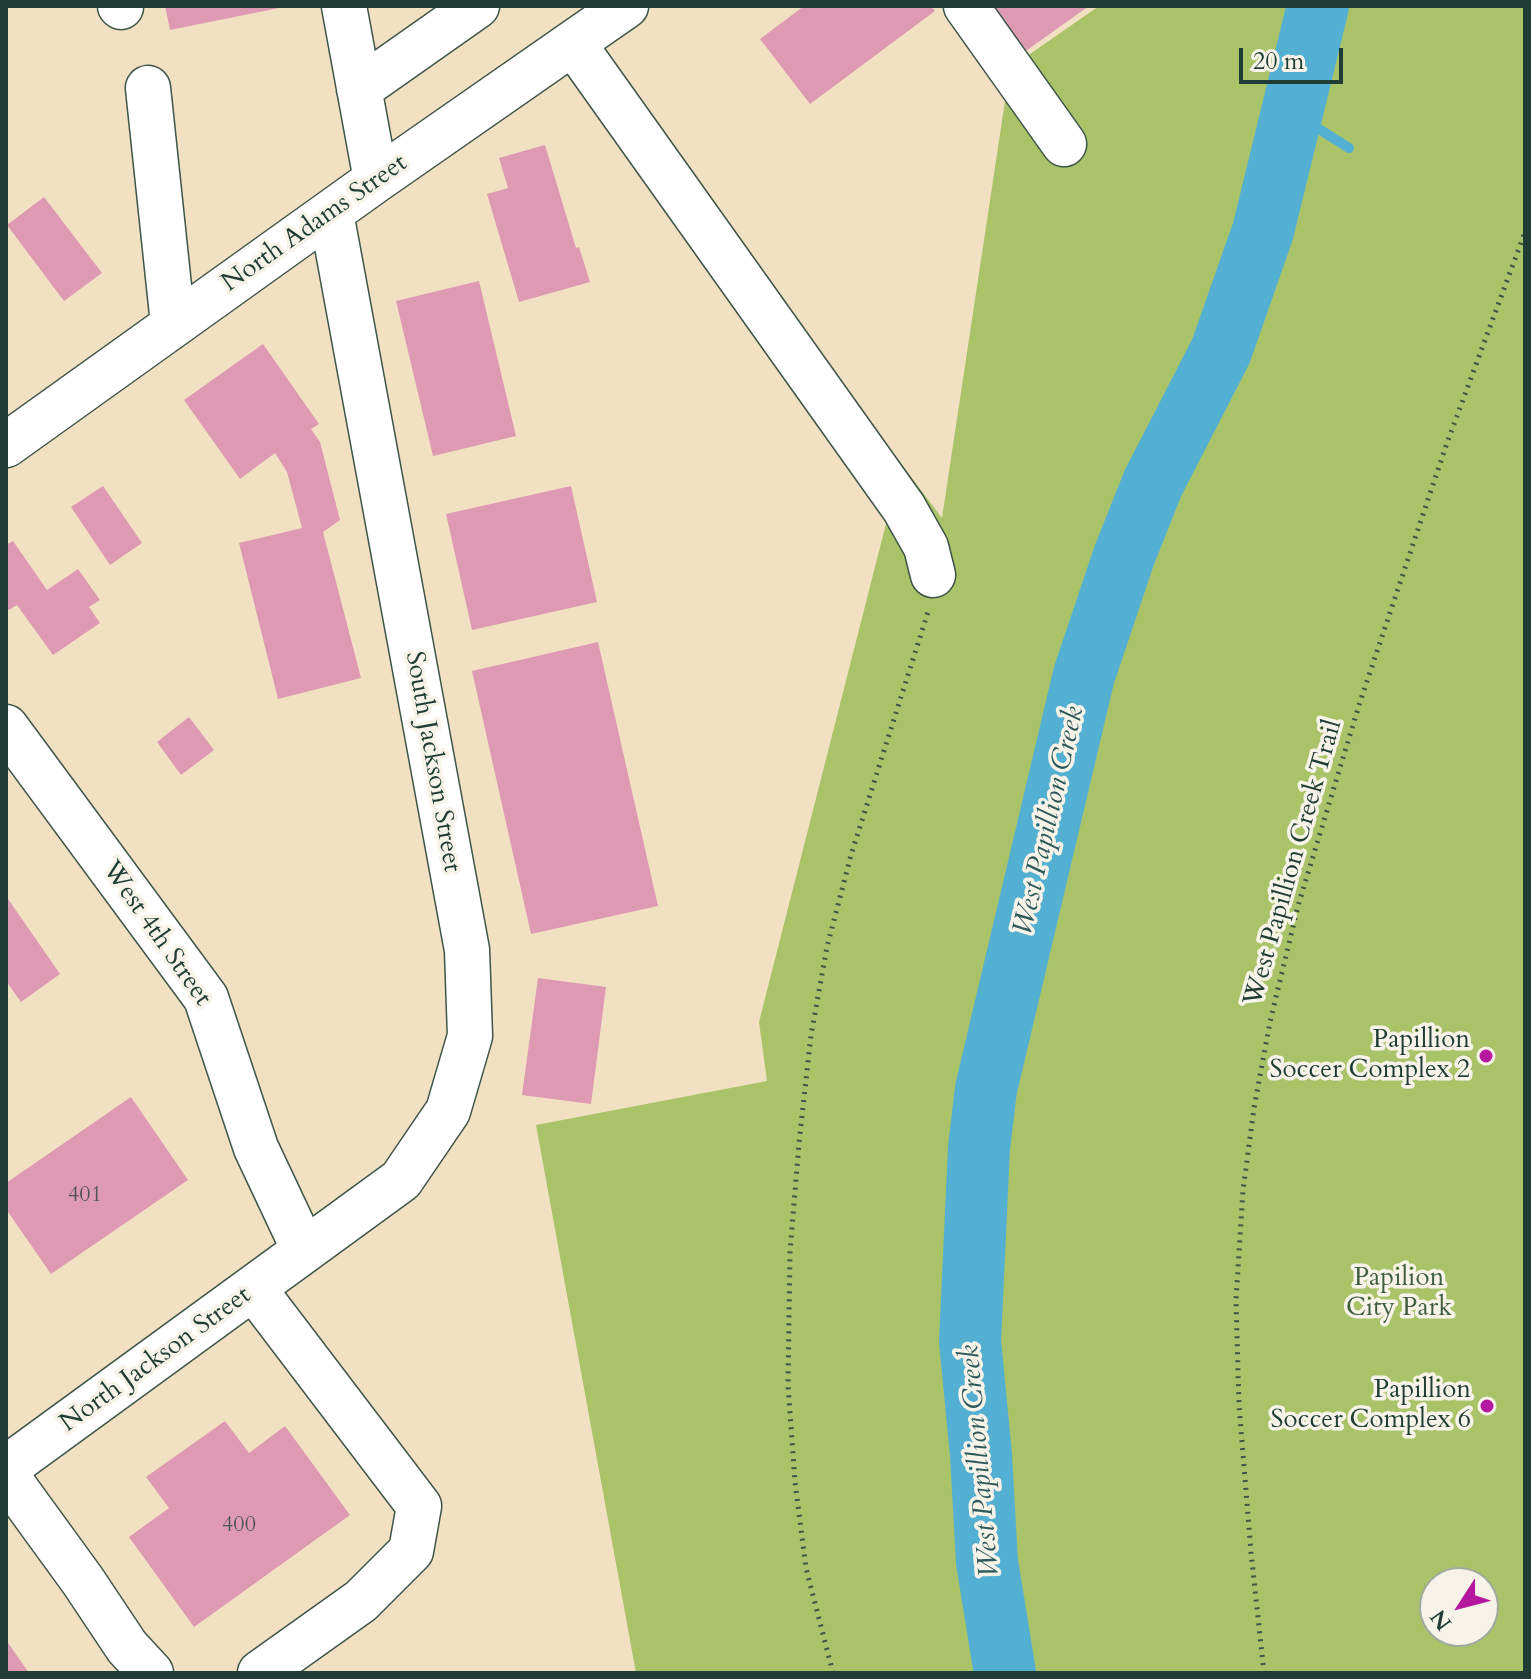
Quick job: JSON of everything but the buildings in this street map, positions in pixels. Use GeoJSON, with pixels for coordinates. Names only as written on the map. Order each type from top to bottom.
{"type":"FeatureCollection","features":[{"type":"Feature","properties":{"kind":"street"},"geometry":{"type":"LineString","coordinates":[[344,6],[376,180]]}},
{"type":"Feature","properties":{"kind":"street"},"geometry":{"type":"LineString","coordinates":[[359,89],[477,6]]}},
{"type":"Feature","properties":{"kind":"street","name":"North Adams Street"},"geometry":{"type":"LineString","coordinates":[[6,445],[376,180],[626,6]]}},
{"type":"Feature","properties":{"kind":"street"},"geometry":{"type":"LineString","coordinates":[[966,6],[1064,144]]}},
{"type":"Feature","properties":{"kind":"street"},"geometry":{"type":"LineString","coordinates":[[573,43],[904,508],[926,547],[933,575]]}},
{"type":"Feature","properties":{"kind":"street"},"geometry":{"type":"LineString","coordinates":[[148,88],[173,324]]}},
{"type":"Feature","properties":{"kind":"street","name":"South Jackson Street"},"geometry":{"type":"LineString","coordinates":[[304,1250],[401,1180],[448,1111],[470,1036],[467,950],[331,213]]}},
{"type":"Feature","properties":{"kind":"street","name":"West 4th Street"},"geometry":{"type":"LineString","coordinates":[[6,727],[206,998],[256,1148],[304,1250]]}},
{"type":"Feature","properties":{"kind":"street","name":"North Jackson Street"},"geometry":{"type":"LineString","coordinates":[[6,1468],[304,1250]]}},
{"type":"Feature","properties":{"kind":"street"},"geometry":{"type":"LineString","coordinates":[[254,1289],[419,1506],[411,1551],[361,1601],[260,1673]]}},
{"type":"Feature","properties":{"kind":"street"},"geometry":{"type":"LineString","coordinates":[[6,1475],[127,1647],[151,1673]]}},
{"type":"Feature","properties":{"kind":"path","name":"West Papillion Creek Trail"},"geometry":{"type":"LineString","coordinates":[[1264,1673],[1239,1405],[1236,1300],[1243,1190],[1254,1108],[1270,1022],[1298,906],[1360,702],[1447,443],[1525,232]]}},
{"type":"Feature","properties":{"kind":"path"},"geometry":{"type":"LineString","coordinates":[[833,1673],[806,1568],[795,1482],[788,1385],[790,1252],[799,1143],[811,1035],[827,947],[851,855],[929,611],[933,575]]}},
{"type":"Feature","properties":{"kind":"green space","name":"Papilion City Park"},"geometry":{"type":"Polygon","coordinates":[[[1099,6],[1525,6],[1525,1673],[636,1673],[536,1125],[767,1081],[759,1022],[889,512],[851,459],[881,437],[942,518],[1010,68],[1099,6]]]}},
{"type":"Feature","properties":{"kind":"waterway","name":"West Papillion Creek"},"geometry":{"type":"LineString","coordinates":[[1005,1673],[987,1562],[970,1341],[979,1148],[986,1089],[1084,675],[1124,556],[1153,483],[1221,351],[1263,231],[1318,6]]}},
{"type":"Feature","properties":{"kind":"waterway"},"geometry":{"type":"LineString","coordinates":[[1292,112],[1349,148]]}},
{"type":"Feature","properties":{"kind":"place","name":"Papillion Soccer Complex 2"},"geometry":{"type":"Point","coordinates":[1486,1056]}},
{"type":"Feature","properties":{"kind":"place","name":"Papillion Soccer Complex 6"},"geometry":{"type":"Point","coordinates":[1487,1406]}}]}
